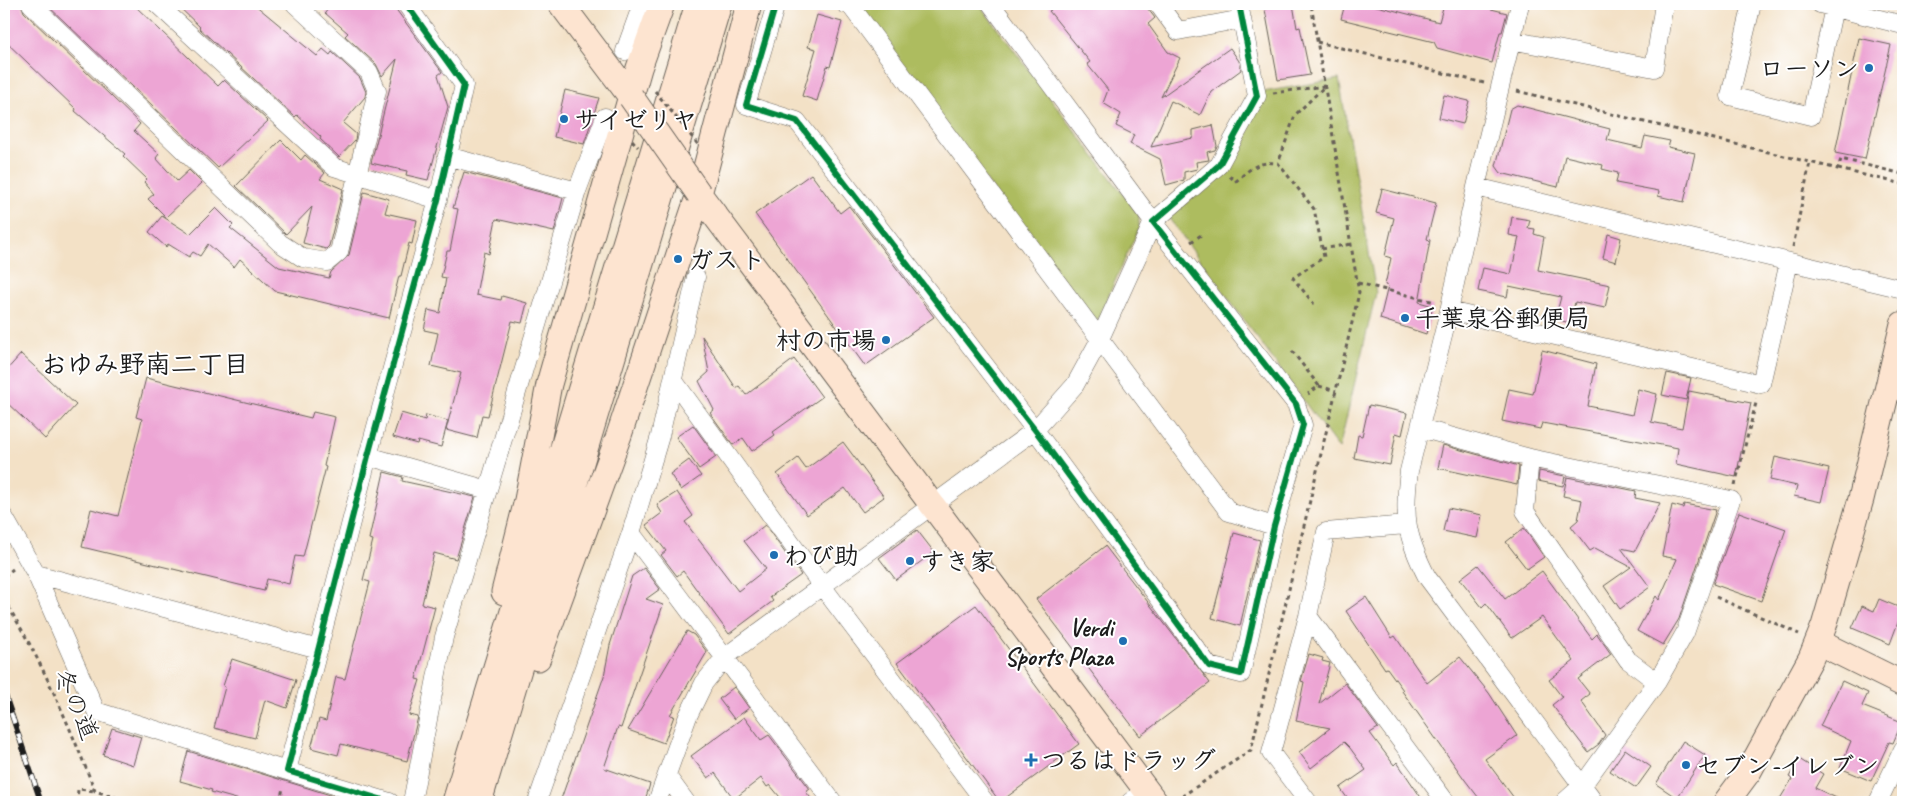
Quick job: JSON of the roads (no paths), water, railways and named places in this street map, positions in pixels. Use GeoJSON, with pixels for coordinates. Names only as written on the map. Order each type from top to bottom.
{"type":"FeatureCollection","features":[{"type":"Feature","properties":{"kind":"street"},"geometry":{"type":"LineString","coordinates":[[31,4],[280,243],[303,258],[327,262],[339,252],[377,91],[369,72],[295,4]]}},
{"type":"Feature","properties":{"kind":"street"},"geometry":{"type":"LineString","coordinates":[[157,4],[334,167],[356,176],[438,200]]}},
{"type":"Feature","properties":{"kind":"street"},"geometry":{"type":"LineString","coordinates":[[286,771],[368,456],[438,200],[464,85],[406,4]]}},
{"type":"Feature","properties":{"kind":"street"},"geometry":{"type":"LineString","coordinates":[[561,4],[643,93],[699,194],[932,507],[1144,798]]}},
{"type":"Feature","properties":{"kind":"street"},"geometry":{"type":"LineString","coordinates":[[625,50],[642,4]]}},
{"type":"Feature","properties":{"kind":"street"},"geometry":{"type":"LineString","coordinates":[[469,755],[468,730],[527,500],[549,384],[643,93],[662,4]]}},
{"type":"Feature","properties":{"kind":"street"},"geometry":{"type":"LineString","coordinates":[[455,802],[698,4]]}},
{"type":"Feature","properties":{"kind":"street"},"geometry":{"type":"LineString","coordinates":[[480,802],[719,4]]}},
{"type":"Feature","properties":{"kind":"street"},"geometry":{"type":"LineString","coordinates":[[494,755],[512,730],[619,435],[699,194],[749,4]]}},
{"type":"Feature","properties":{"kind":"street"},"geometry":{"type":"LineString","coordinates":[[776,4],[746,105],[797,121],[1035,430],[1209,666],[1241,674],[1274,526],[1303,426],[1296,404],[1153,222],[992,4]]}},
{"type":"Feature","properties":{"kind":"street"},"geometry":{"type":"LineString","coordinates":[[845,4],[850,5],[1229,512],[1274,526]]}},
{"type":"Feature","properties":{"kind":"street"},"geometry":{"type":"LineString","coordinates":[[657,802],[668,776],[688,716],[704,683],[725,657],[1035,430],[1075,385],[1100,341],[1153,222],[1219,165],[1257,96],[1240,11],[1178,31],[1158,4]]}},
{"type":"Feature","properties":{"kind":"street"},"geometry":{"type":"LineString","coordinates":[[1520,4],[1476,187],[1450,308],[1409,471],[1406,525],[1414,553],[1427,577],[1594,802]]}},
{"type":"Feature","properties":{"kind":"street"},"geometry":{"type":"LineString","coordinates":[[1511,40],[1654,68],[1664,4]]}},
{"type":"Feature","properties":{"kind":"street"},"geometry":{"type":"LineString","coordinates":[[1752,4],[1730,96],[1811,116],[1827,6],[1903,25]]}},
{"type":"Feature","properties":{"kind":"street"},"geometry":{"type":"LineString","coordinates":[[412,802],[444,637],[577,191],[605,117]]}},
{"type":"Feature","properties":{"kind":"street"},"geometry":{"type":"LineString","coordinates":[[447,156],[577,191]]}},
{"type":"Feature","properties":{"kind":"street"},"geometry":{"type":"LineString","coordinates":[[1476,187],[1903,290]]}},
{"type":"Feature","properties":{"kind":"street"},"geometry":{"type":"LineString","coordinates":[[1450,308],[1761,384],[1789,262]]}},
{"type":"Feature","properties":{"kind":"street"},"geometry":{"type":"LineString","coordinates":[[537,802],[631,533],[674,381],[696,276]]}},
{"type":"Feature","properties":{"kind":"street"},"geometry":{"type":"LineString","coordinates":[[1726,802],[1749,771],[1818,642],[1861,500],[1903,324]]}},
{"type":"Feature","properties":{"kind":"street"},"geometry":{"type":"LineString","coordinates":[[674,381],[822,586],[985,802]]}},
{"type":"Feature","properties":{"kind":"street"},"geometry":{"type":"LineString","coordinates":[[1420,428],[1530,458],[1731,500],[1702,591],[1685,633],[1657,682],[1582,786],[1564,802]]}},
{"type":"Feature","properties":{"kind":"street"},"geometry":{"type":"LineString","coordinates":[[368,456],[488,490]]}},
{"type":"Feature","properties":{"kind":"street"},"geometry":{"type":"LineString","coordinates":[[1530,458],[1525,511],[1628,660],[1657,682]]}},
{"type":"Feature","properties":{"kind":"street"},"geometry":{"type":"LineString","coordinates":[[4,517],[36,574],[96,711],[390,802]]}},
{"type":"Feature","properties":{"kind":"street"},"geometry":{"type":"LineString","coordinates":[[1308,802],[1271,753],[1308,616],[1326,532],[1406,525]]}},
{"type":"Feature","properties":{"kind":"street"},"geometry":{"type":"LineString","coordinates":[[631,533],[833,802]]}},
{"type":"Feature","properties":{"kind":"street"},"geometry":{"type":"LineString","coordinates":[[36,574],[318,650]]}},
{"type":"Feature","properties":{"kind":"street"},"geometry":{"type":"LineString","coordinates":[[1308,616],[1446,802]]}},
{"type":"Feature","properties":{"kind":"street"},"geometry":{"type":"LineString","coordinates":[[1818,642],[1903,684]]}},
{"type":"Feature","properties":{"kind":"street"},"geometry":{"type":"LineString","coordinates":[[1878,802],[1903,749]]}},
{"type":"Feature","properties":{"kind":"street"},"geometry":{"type":"LineString","coordinates":[[668,776],[686,802]]}},
{"type":"Feature","properties":{"kind":"railway"},"geometry":{"type":"LineString","coordinates":[[4,692],[41,802]]}},
{"type":"Feature","properties":{"kind":"place","name":"ローソン"},"geometry":{"type":"Point","coordinates":[1869,68]}},
{"type":"Feature","properties":{"kind":"place","name":"サイゼリヤ"},"geometry":{"type":"Point","coordinates":[564,119]}},
{"type":"Feature","properties":{"kind":"place","name":"ガスト"},"geometry":{"type":"Point","coordinates":[678,259]}},
{"type":"Feature","properties":{"kind":"place","name":"千葉泉谷郵便局"},"geometry":{"type":"Point","coordinates":[1405,318]}},
{"type":"Feature","properties":{"kind":"place","name":"村の市場"},"geometry":{"type":"Point","coordinates":[886,340]}},
{"type":"Feature","properties":{"kind":"place","name":"わび助"},"geometry":{"type":"Point","coordinates":[774,555]}},
{"type":"Feature","properties":{"kind":"place","name":"すき家"},"geometry":{"type":"Point","coordinates":[910,561]}},
{"type":"Feature","properties":{"kind":"place","name":"Verdi Sports Plaza"},"geometry":{"type":"Point","coordinates":[1123,641]}},
{"type":"Feature","properties":{"kind":"place","name":"つるはドラッグ"},"geometry":{"type":"Point","coordinates":[1031,760]}},
{"type":"Feature","properties":{"kind":"place","name":"セブン-イレブン"},"geometry":{"type":"Point","coordinates":[1686,765]}},
{"type":"Feature","properties":{"kind":"district","name":"おゆみ野南二丁目"},"geometry":{"type":"Point","coordinates":[145,364]}}]}
